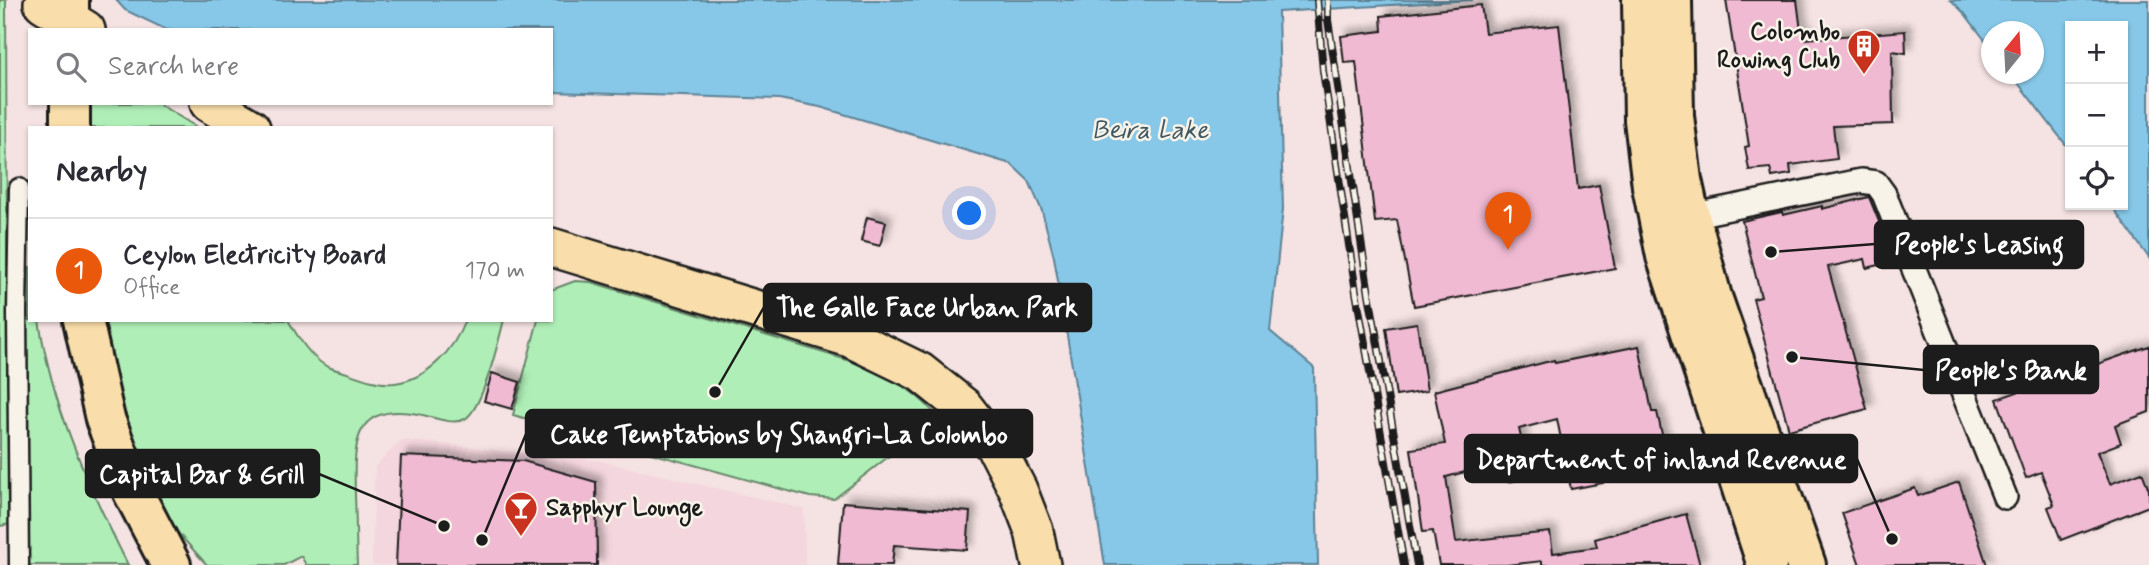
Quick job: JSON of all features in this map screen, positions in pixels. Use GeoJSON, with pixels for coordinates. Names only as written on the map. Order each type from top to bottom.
{"type":"FeatureCollection","features":[{"type":"Feature","properties":{"kind":"highway"},"geometry":{"type":"LineString","coordinates":[[1642,0],[1643,120],[1652,187],[1666,256],[1767,565]]}},
{"type":"Feature","properties":{"kind":"highway"},"geometry":{"type":"LineString","coordinates":[[1672,0],[1674,116],[1682,180],[1690,216],[1712,297],[1806,565]]}},
{"type":"Feature","properties":{"kind":"highway"},"geometry":{"type":"LineString","coordinates":[[44,105],[44,126]]}},
{"type":"Feature","properties":{"kind":"highway"},"geometry":{"type":"LineString","coordinates":[[70,105],[70,126]]}},
{"type":"Feature","properties":{"kind":"highway"},"geometry":{"type":"LineString","coordinates":[[57,322],[82,429],[114,506],[143,565]]}},
{"type":"Feature","properties":{"kind":"highway"},"geometry":{"type":"LineString","coordinates":[[83,322],[105,419],[134,492],[171,565]]}},
{"type":"Feature","properties":{"kind":"main road"},"geometry":{"type":"LineString","coordinates":[[212,105],[248,126]]}},
{"type":"Feature","properties":{"kind":"main road"},"geometry":{"type":"LineString","coordinates":[[553,248],[850,338],[920,372],[964,407],[998,451],[1018,490],[1034,531],[1041,565]]}},
{"type":"Feature","properties":{"kind":"street"},"geometry":{"type":"LineString","coordinates":[[1690,216],[1861,181],[1876,183],[1889,206],[2005,497]]}},
{"type":"Feature","properties":{"kind":"street"},"geometry":{"type":"LineString","coordinates":[[19,188],[19,565]]}},
{"type":"Feature","properties":{"kind":"shaded area"},"geometry":{"type":"Polygon","coordinates":[[[402,440],[600,461],[804,509],[805,565],[372,565],[375,467],[402,440]]]}},
{"type":"Feature","properties":{"kind":"green space"},"geometry":{"type":"Polygon","coordinates":[[[0,0],[6,0],[7,266],[28,267],[28,322],[39,322],[53,384],[74,446],[128,565],[11,565],[10,524],[0,526],[0,0]]]}},
{"type":"Feature","properties":{"kind":"green space"},"geometry":{"type":"Polygon","coordinates":[[[91,105],[160,105],[195,126],[91,126],[91,105]]]}},
{"type":"Feature","properties":{"kind":"green space"},"geometry":{"type":"Polygon","coordinates":[[[575,281],[591,282],[870,367],[915,395],[938,418],[834,499],[810,497],[513,415],[537,322],[553,322],[553,289],[575,281]]]}},
{"type":"Feature","properties":{"kind":"green space"},"geometry":{"type":"Polygon","coordinates":[[[101,322],[289,322],[309,352],[326,366],[371,381],[395,383],[418,376],[429,369],[447,352],[464,322],[503,322],[484,389],[472,412],[465,419],[448,421],[396,412],[368,421],[361,432],[355,460],[357,565],[306,565],[301,556],[284,565],[207,565],[161,509],[116,393],[101,322]]]}},
{"type":"Feature","properties":{"kind":"water","name":"Beira Lake"},"geometry":{"type":"Polygon","coordinates":[[[116,0],[1473,0],[1278,12],[1283,209],[1270,331],[1314,368],[1318,565],[1105,565],[1054,257],[1042,211],[1029,181],[1011,164],[820,107],[779,99],[553,92],[553,28],[163,28],[125,10],[116,0]]]}},
{"type":"Feature","properties":{"kind":"water"},"geometry":{"type":"Polygon","coordinates":[[[1951,0],[2149,0],[2149,258],[2115,210],[2128,210],[2128,21],[2065,21],[2065,144],[2019,84],[2044,84],[2044,21],[1981,21],[1981,35],[1951,0]]]}},
{"type":"Feature","properties":{"kind":"building"},"geometry":{"type":"Polygon","coordinates":[[[1726,0],[1797,0],[1801,31],[1804,31],[1805,39],[1905,31],[1906,53],[1892,51],[1893,124],[1833,126],[1837,159],[1790,165],[1791,174],[1772,177],[1770,168],[1749,170],[1745,147],[1749,146],[1726,0]]]}},
{"type":"Feature","properties":{"kind":"building"},"geometry":{"type":"Polygon","coordinates":[[[1481,5],[1485,33],[1559,25],[1578,189],[1599,185],[1615,268],[1414,306],[1397,220],[1375,222],[1356,62],[1344,63],[1341,36],[1382,31],[1381,16],[1481,5]]]}},
{"type":"Feature","properties":{"kind":"building"},"geometry":{"type":"Polygon","coordinates":[[[1869,197],[1895,261],[1867,268],[1865,259],[1828,267],[1867,409],[1789,430],[1753,299],[1761,297],[1742,221],[1822,206],[1822,209],[1869,197]]]}},
{"type":"Feature","properties":{"kind":"building"},"geometry":{"type":"Polygon","coordinates":[[[867,217],[886,222],[880,246],[861,241],[867,217]]]}},
{"type":"Feature","properties":{"kind":"building"},"geometry":{"type":"Polygon","coordinates":[[[1417,323],[1427,391],[1396,396],[1386,328],[1417,323]]]}},
{"type":"Feature","properties":{"kind":"building"},"geometry":{"type":"Polygon","coordinates":[[[1639,346],[1652,412],[1657,412],[1668,461],[1601,475],[1603,483],[1571,489],[1557,419],[1519,429],[1530,477],[1508,482],[1503,462],[1446,477],[1456,542],[1550,532],[1553,553],[1597,547],[1595,539],[1686,514],[1700,565],[1542,565],[1542,561],[1507,565],[1439,565],[1433,531],[1423,532],[1411,449],[1445,444],[1434,391],[1554,360],[1555,363],[1639,346]]]}},
{"type":"Feature","properties":{"kind":"building"},"geometry":{"type":"Polygon","coordinates":[[[2149,346],[2149,412],[2115,425],[2121,443],[2097,452],[2110,484],[2142,472],[2149,490],[2149,506],[2061,540],[2048,507],[2054,505],[2041,472],[2026,478],[1997,399],[2149,346]]]}},
{"type":"Feature","properties":{"kind":"building"},"geometry":{"type":"Polygon","coordinates":[[[492,373],[520,382],[512,409],[484,401],[492,373]]]}},
{"type":"Feature","properties":{"kind":"building"},"geometry":{"type":"Polygon","coordinates":[[[401,456],[523,461],[596,482],[597,565],[396,565],[401,456]]]}},
{"type":"Feature","properties":{"kind":"building"},"geometry":{"type":"Polygon","coordinates":[[[1959,482],[1987,565],[1860,565],[1842,513],[1915,488],[1918,496],[1959,482]]]}},
{"type":"Feature","properties":{"kind":"building"},"geometry":{"type":"Polygon","coordinates":[[[843,502],[970,512],[967,550],[894,545],[892,565],[838,565],[843,502]]]}},
{"type":"Feature","properties":{"kind":"railway"},"geometry":{"type":"LineString","coordinates":[[1317,0],[1323,71],[1356,292],[1404,565]]}},
{"type":"Feature","properties":{"kind":"railway"},"geometry":{"type":"LineString","coordinates":[[1328,0],[1328,20],[1368,288],[1417,565]]}},
{"type":"Feature","properties":{"kind":"place","name":"Colombo Rowing Club"},"geometry":{"type":"Point","coordinates":[1864,76]}},
{"type":"Feature","properties":{"kind":"place","name":"Ceylon Electricity Board"},"geometry":{"type":"Point","coordinates":[1508,250]}},
{"type":"Feature","properties":{"kind":"place","name":"People's Leasing"},"geometry":{"type":"Point","coordinates":[1771,252]}},
{"type":"Feature","properties":{"kind":"place","name":"People's Bank"},"geometry":{"type":"Point","coordinates":[1792,357]}},
{"type":"Feature","properties":{"kind":"place","name":"The Galle Face Urban Park"},"geometry":{"type":"Point","coordinates":[715,392]}},
{"type":"Feature","properties":{"kind":"place","name":"Capital Bar & Grill"},"geometry":{"type":"Point","coordinates":[444,526]}},
{"type":"Feature","properties":{"kind":"place","name":"Sapphyr Lounge"},"geometry":{"type":"Point","coordinates":[521,538]}},
{"type":"Feature","properties":{"kind":"place","name":"Department of inland Revenue"},"geometry":{"type":"Point","coordinates":[1892,539]}},
{"type":"Feature","properties":{"kind":"place","name":"Cake Temptations by Shangri-La Colombo"},"geometry":{"type":"Point","coordinates":[482,540]}}]}
